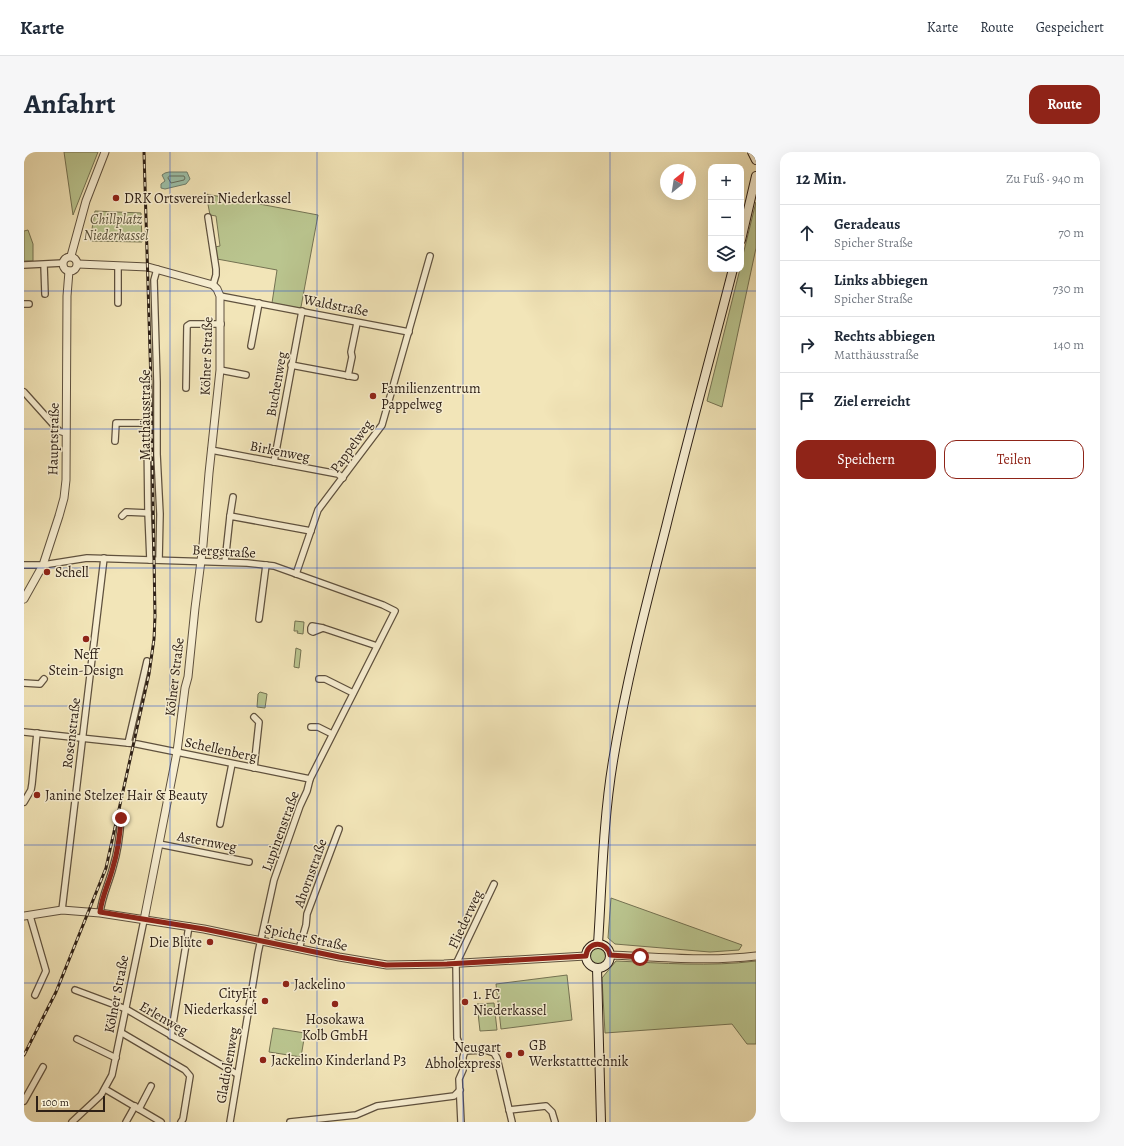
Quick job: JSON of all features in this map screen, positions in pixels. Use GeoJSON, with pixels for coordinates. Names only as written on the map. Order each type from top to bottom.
{"type":"FeatureCollection","features":[{"type":"Feature","properties":{"kind":"main road"},"geometry":{"type":"LineString","coordinates":[[752,152],[756,160]]}},
{"type":"Feature","properties":{"kind":"main road"},"geometry":{"type":"LineString","coordinates":[[742,236],[756,176]]}},
{"type":"Feature","properties":{"kind":"main road"},"geometry":{"type":"LineString","coordinates":[[751,200],[756,186]]}},
{"type":"Feature","properties":{"kind":"main road"},"geometry":{"type":"LineString","coordinates":[[598,944],[602,868],[608,805],[613,762],[624,703],[648,596],[733,272]]}},
{"type":"Feature","properties":{"kind":"main road"},"geometry":{"type":"LineString","coordinates":[[602,944],[607,948],[610,955],[605,966],[597,968],[588,963],[586,952],[591,946],[602,944]]}},
{"type":"Feature","properties":{"kind":"main road"},"geometry":{"type":"LineString","coordinates":[[597,968],[601,1122]]}},
{"type":"Feature","properties":{"kind":"street"},"geometry":{"type":"LineString","coordinates":[[63,263],[66,258],[71,256],[86,201],[105,152]]}},
{"type":"Feature","properties":{"kind":"street"},"geometry":{"type":"LineString","coordinates":[[78,264],[148,267],[213,284],[216,269],[208,217]]}},
{"type":"Feature","properties":{"kind":"street"},"geometry":{"type":"LineString","coordinates":[[71,256],[76,259],[78,264]]}},
{"type":"Feature","properties":{"kind":"street","name":"Pappelweg"},"geometry":{"type":"LineString","coordinates":[[296,574],[318,510],[382,425],[430,256]]}},
{"type":"Feature","properties":{"kind":"street"},"geometry":{"type":"LineString","coordinates":[[24,265],[63,263]]}},
{"type":"Feature","properties":{"kind":"street"},"geometry":{"type":"LineString","coordinates":[[63,263],[65,268],[69,271],[76,268],[78,264]]}},
{"type":"Feature","properties":{"kind":"street"},"geometry":{"type":"LineString","coordinates":[[44,265],[45,294]]}},
{"type":"Feature","properties":{"kind":"street"},"geometry":{"type":"LineString","coordinates":[[118,266],[118,303]]}},
{"type":"Feature","properties":{"kind":"street","name":"Matthäusstraße"},"geometry":{"type":"LineString","coordinates":[[157,269],[154,280],[157,375],[157,454],[160,514],[159,560]]}},
{"type":"Feature","properties":{"kind":"street","name":"Hauptstraße"},"geometry":{"type":"LineString","coordinates":[[24,599],[43,565],[64,498],[66,480],[67,296],[69,271]]}},
{"type":"Feature","properties":{"kind":"street","name":"Kölner Straße"},"geometry":{"type":"LineString","coordinates":[[72,1122],[96,1102],[112,1075],[122,1033],[177,752],[185,688],[188,677],[203,545],[211,450],[220,370],[220,296],[213,284]]}},
{"type":"Feature","properties":{"kind":"street","name":"Waldstraße"},"geometry":{"type":"LineString","coordinates":[[220,296],[409,332]]}},
{"type":"Feature","properties":{"kind":"street"},"geometry":{"type":"LineString","coordinates":[[251,346],[259,303]]}},
{"type":"Feature","properties":{"kind":"street","name":"Buchenweg"},"geometry":{"type":"LineString","coordinates":[[274,462],[302,311]]}},
{"type":"Feature","properties":{"kind":"street"},"geometry":{"type":"LineString","coordinates":[[348,376],[357,323]]}},
{"type":"Feature","properties":{"kind":"street"},"geometry":{"type":"LineString","coordinates":[[186,388],[187,326],[190,324],[221,324]]}},
{"type":"Feature","properties":{"kind":"street"},"geometry":{"type":"LineString","coordinates":[[291,365],[355,377]]}},
{"type":"Feature","properties":{"kind":"street"},"geometry":{"type":"LineString","coordinates":[[220,370],[246,375]]}},
{"type":"Feature","properties":{"kind":"street"},"geometry":{"type":"LineString","coordinates":[[24,392],[59,431],[66,433]]}},
{"type":"Feature","properties":{"kind":"street"},"geometry":{"type":"LineString","coordinates":[[115,442],[116,423],[145,423],[147,433],[150,560]]}},
{"type":"Feature","properties":{"kind":"street","name":"Birkenweg"},"geometry":{"type":"LineString","coordinates":[[211,450],[338,474],[343,478]]}},
{"type":"Feature","properties":{"kind":"street"},"geometry":{"type":"LineString","coordinates":[[225,562],[233,497]]}},
{"type":"Feature","properties":{"kind":"street"},"geometry":{"type":"LineString","coordinates":[[122,516],[126,512],[148,513]]}},
{"type":"Feature","properties":{"kind":"street"},"geometry":{"type":"LineString","coordinates":[[230,516],[311,531]]}},
{"type":"Feature","properties":{"kind":"street","name":"Bergstraße"},"geometry":{"type":"LineString","coordinates":[[24,565],[43,565],[87,558],[104,558],[225,562],[274,566],[396,611],[386,629]]}},
{"type":"Feature","properties":{"kind":"street","name":"Rosenstraße"},"geometry":{"type":"LineString","coordinates":[[62,910],[104,558]]}},
{"type":"Feature","properties":{"kind":"street"},"geometry":{"type":"LineString","coordinates":[[259,619],[266,565]]}},
{"type":"Feature","properties":{"kind":"street"},"geometry":{"type":"LineString","coordinates":[[322,628],[377,646]]}},
{"type":"Feature","properties":{"kind":"street","name":"Lupinenstraße"},"geometry":{"type":"LineString","coordinates":[[261,941],[274,880],[297,812],[307,791],[310,779],[386,629]]}},
{"type":"Feature","properties":{"kind":"street"},"geometry":{"type":"LineString","coordinates":[[128,743],[147,661]]}},
{"type":"Feature","properties":{"kind":"street"},"geometry":{"type":"LineString","coordinates":[[319,679],[325,679],[353,693]]}},
{"type":"Feature","properties":{"kind":"street"},"geometry":{"type":"LineString","coordinates":[[24,683],[40,684],[44,680]]}},
{"type":"Feature","properties":{"kind":"street"},"geometry":{"type":"LineString","coordinates":[[254,716],[259,722],[254,768]]}},
{"type":"Feature","properties":{"kind":"street"},"geometry":{"type":"LineString","coordinates":[[311,727],[318,727],[332,734]]}},
{"type":"Feature","properties":{"kind":"street","name":"Schellenberg"},"geometry":{"type":"LineString","coordinates":[[24,732],[128,743],[310,779]]}},
{"type":"Feature","properties":{"kind":"street"},"geometry":{"type":"LineString","coordinates":[[24,802],[31,790],[37,733]]}},
{"type":"Feature","properties":{"kind":"street"},"geometry":{"type":"LineString","coordinates":[[220,824],[232,764]]}},
{"type":"Feature","properties":{"kind":"street"},"geometry":{"type":"LineString","coordinates":[[100,912],[101,900],[113,868],[120,838],[121,818]]}},
{"type":"Feature","properties":{"kind":"street","name":"Ahornstraße"},"geometry":{"type":"LineString","coordinates":[[299,949],[306,925],[307,914],[339,829]]}},
{"type":"Feature","properties":{"kind":"street","name":"Asternweg"},"geometry":{"type":"LineString","coordinates":[[159,844],[250,862]]}},
{"type":"Feature","properties":{"kind":"street","name":"Fliederweg"},"geometry":{"type":"LineString","coordinates":[[456,964],[494,884]]}},
{"type":"Feature","properties":{"kind":"street","name":"Spicher Straße"},"geometry":{"type":"LineString","coordinates":[[27,916],[62,910],[100,912],[190,926],[299,949],[386,965],[407,966],[456,964],[586,956]]}},
{"type":"Feature","properties":{"kind":"street"},"geometry":{"type":"LineString","coordinates":[[27,916],[46,971],[35,995]]}},
{"type":"Feature","properties":{"kind":"street"},"geometry":{"type":"LineString","coordinates":[[171,1036],[190,926]]}},
{"type":"Feature","properties":{"kind":"street","name":"Gladiolenweg"},"geometry":{"type":"LineString","coordinates":[[230,1122],[237,1074],[261,941]]}},
{"type":"Feature","properties":{"kind":"street"},"geometry":{"type":"LineString","coordinates":[[610,955],[688,959],[740,958],[756,956]]}},
{"type":"Feature","properties":{"kind":"street"},"geometry":{"type":"LineString","coordinates":[[456,964],[457,1038],[460,1046],[465,1051],[485,1050],[494,1053],[497,1058],[512,1122]]}},
{"type":"Feature","properties":{"kind":"street","name":"Erlenweg"},"geometry":{"type":"LineString","coordinates":[[75,990],[126,1010],[237,1074]]}},
{"type":"Feature","properties":{"kind":"street"},"geometry":{"type":"LineString","coordinates":[[122,1033],[185,1070],[190,1076],[181,1122]]}},
{"type":"Feature","properties":{"kind":"street"},"geometry":{"type":"LineString","coordinates":[[77,1039],[116,1058]]}},
{"type":"Feature","properties":{"kind":"street"},"geometry":{"type":"LineString","coordinates":[[461,1122],[459,1079],[463,1070],[463,1057],[465,1051]]}},
{"type":"Feature","properties":{"kind":"street"},"geometry":{"type":"LineString","coordinates":[[24,1100],[43,1067]]}},
{"type":"Feature","properties":{"kind":"street"},"geometry":{"type":"LineString","coordinates":[[126,1122],[151,1086]]}},
{"type":"Feature","properties":{"kind":"street"},"geometry":{"type":"LineString","coordinates":[[105,1089],[161,1122]]}},
{"type":"Feature","properties":{"kind":"street"},"geometry":{"type":"LineString","coordinates":[[290,1122],[356,1114],[377,1106],[454,1096],[460,1090]]}},
{"type":"Feature","properties":{"kind":"street"},"geometry":{"type":"LineString","coordinates":[[509,1110],[546,1106],[552,1112],[555,1122]]}},
{"type":"Feature","properties":{"kind":"green space"},"geometry":{"type":"Polygon","coordinates":[[[64,152],[98,152],[73,215],[64,152]]]}},
{"type":"Feature","properties":{"kind":"green space"},"geometry":{"type":"Polygon","coordinates":[[[206,194],[318,215],[301,307],[299,308],[272,303],[277,270],[217,259],[215,247],[220,246],[216,216],[210,215],[206,194]]]}},
{"type":"Feature","properties":{"kind":"green space"},"geometry":{"type":"Polygon","coordinates":[[[756,202],[756,248],[722,407],[707,401],[739,272],[744,272],[744,251],[756,202]]]}},
{"type":"Feature","properties":{"kind":"green space","name":"Chillplatz Niederkassel"},"geometry":{"type":"Polygon","coordinates":[[[95,211],[141,213],[142,242],[90,241],[95,211]]]}},
{"type":"Feature","properties":{"kind":"green space"},"geometry":{"type":"Polygon","coordinates":[[[28,230],[33,244],[33,261],[24,261],[24,231],[28,230]]]}},
{"type":"Feature","properties":{"kind":"green space"},"geometry":{"type":"Polygon","coordinates":[[[295,621],[304,622],[303,634],[297,633],[298,631],[294,631],[295,621]]]}},
{"type":"Feature","properties":{"kind":"green space"},"geometry":{"type":"Polygon","coordinates":[[[296,648],[301,650],[299,668],[294,667],[296,648]]]}},
{"type":"Feature","properties":{"kind":"green space"},"geometry":{"type":"Polygon","coordinates":[[[260,692],[267,694],[265,708],[257,707],[258,694],[260,692]]]}},
{"type":"Feature","properties":{"kind":"green space"},"geometry":{"type":"Polygon","coordinates":[[[611,898],[742,945],[739,950],[710,952],[615,944],[608,938],[611,898]]]}},
{"type":"Feature","properties":{"kind":"green space"},"geometry":{"type":"Polygon","coordinates":[[[597,946],[604,949],[607,956],[604,963],[597,966],[590,963],[587,956],[590,949],[597,946]]]}},
{"type":"Feature","properties":{"kind":"green space"},"geometry":{"type":"Polygon","coordinates":[[[616,961],[721,964],[756,961],[756,1044],[747,1044],[732,1024],[605,1033],[602,978],[616,961]]]}},
{"type":"Feature","properties":{"kind":"green space"},"geometry":{"type":"Polygon","coordinates":[[[567,975],[572,1020],[501,1029],[496,984],[567,975]]]}},
{"type":"Feature","properties":{"kind":"green space"},"geometry":{"type":"Polygon","coordinates":[[[494,1003],[497,1030],[480,1031],[477,1004],[494,1003]]]}},
{"type":"Feature","properties":{"kind":"green space"},"geometry":{"type":"Polygon","coordinates":[[[273,1028],[305,1033],[301,1057],[269,1052],[273,1028]]]}},
{"type":"Feature","properties":{"kind":"water"},"geometry":{"type":"Polygon","coordinates":[[[169,172],[187,172],[190,179],[186,184],[165,189],[161,188],[161,184],[165,181],[162,175],[169,172]]]}},
{"type":"Feature","properties":{"kind":"railway"},"geometry":{"type":"LineString","coordinates":[[24,1055],[56,992],[106,868],[149,674],[154,639],[155,616],[151,384],[144,152]]}},
{"type":"Feature","properties":{"kind":"place","name":"DRK Ortsverein Niederkassel"},"geometry":{"type":"Point","coordinates":[116,198]}},
{"type":"Feature","properties":{"kind":"place","name":"Familienzentrum Pappelweg"},"geometry":{"type":"Point","coordinates":[373,396]}},
{"type":"Feature","properties":{"kind":"place","name":"Schell"},"geometry":{"type":"Point","coordinates":[47,572]}},
{"type":"Feature","properties":{"kind":"place","name":"Neff Stein-Design"},"geometry":{"type":"Point","coordinates":[86,639]}},
{"type":"Feature","properties":{"kind":"place","name":"Janine Stelzer Hair & Beauty"},"geometry":{"type":"Point","coordinates":[37,795]}},
{"type":"Feature","properties":{"kind":"place","name":"Die Blüte"},"geometry":{"type":"Point","coordinates":[210,942]}},
{"type":"Feature","properties":{"kind":"place","name":"Jackelino"},"geometry":{"type":"Point","coordinates":[286,984]}},
{"type":"Feature","properties":{"kind":"place","name":"CityFit Niederkassel"},"geometry":{"type":"Point","coordinates":[265,1001]}},
{"type":"Feature","properties":{"kind":"place","name":"1. FC Niederkassel"},"geometry":{"type":"Point","coordinates":[465,1002]}},
{"type":"Feature","properties":{"kind":"place","name":"Hosokawa Kolb GmbH"},"geometry":{"type":"Point","coordinates":[335,1004]}},
{"type":"Feature","properties":{"kind":"place","name":"GB Werkstatttechnik"},"geometry":{"type":"Point","coordinates":[521,1053]}},
{"type":"Feature","properties":{"kind":"place","name":"Neugart Abholexpress"},"geometry":{"type":"Point","coordinates":[509,1055]}},
{"type":"Feature","properties":{"kind":"place","name":"Jackelino Kinderland P3"},"geometry":{"type":"Point","coordinates":[263,1060]}},
{"type":"Feature","properties":{"kind":"route"},"geometry":{"type":"LineString","coordinates":[[121,818],[120,838],[113,868],[101,900],[100,912],[190,926],[339,957],[386,965],[407,966],[586,956],[588,949],[594,944],[602,944],[605,946],[610,955],[640,957]]}}]}
